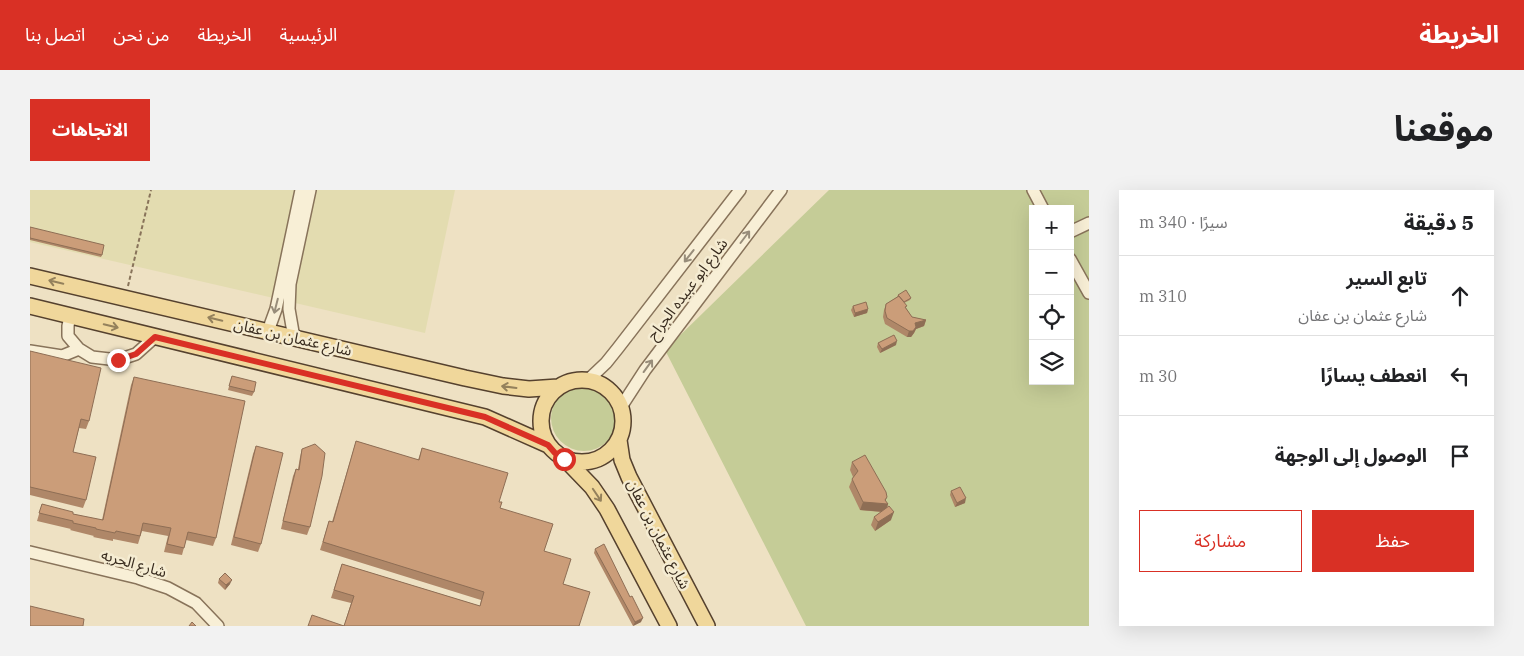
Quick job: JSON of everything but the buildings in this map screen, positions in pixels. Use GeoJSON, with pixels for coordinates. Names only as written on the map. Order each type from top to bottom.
{"type":"FeatureCollection","features":[{"type":"Feature","properties":{"kind":"main road","name":"شارع عثمان بن عفان"},"geometry":{"type":"LineString","coordinates":[[30,276],[503,386],[529,389],[558,387]]}},
{"type":"Feature","properties":{"kind":"main road"},"geometry":{"type":"LineString","coordinates":[[30,306],[485,417],[548,445]]}},
{"type":"Feature","properties":{"kind":"main road"},"geometry":{"type":"LineString","coordinates":[[564,459],[589,462],[601,458],[619,440],[623,428],[621,407],[614,394],[602,385],[588,380],[572,381],[558,387],[548,396],[542,408],[540,420],[542,433],[548,445],[555,453],[580,473],[607,509],[669,626]]}},
{"type":"Feature","properties":{"kind":"main road","name":"شارع عثمان بن عفان"},"geometry":{"type":"LineString","coordinates":[[619,440],[622,460],[629,477],[707,626]]}},
{"type":"Feature","properties":{"kind":"street"},"geometry":{"type":"LineString","coordinates":[[268,331],[276,309],[301,190]]}},
{"type":"Feature","properties":{"kind":"street"},"geometry":{"type":"LineString","coordinates":[[294,338],[289,309],[290,284],[310,190]]}},
{"type":"Feature","properties":{"kind":"street","name":"شارع ابو عبيده الجراح"},"geometry":{"type":"LineString","coordinates":[[588,380],[618,348],[740,190]]}},
{"type":"Feature","properties":{"kind":"street","name":"شارع ابو عبيده الجراح"},"geometry":{"type":"LineString","coordinates":[[621,407],[645,370],[781,190]]}},
{"type":"Feature","properties":{"kind":"street"},"geometry":{"type":"LineString","coordinates":[[1034,190],[1042,205]]}},
{"type":"Feature","properties":{"kind":"street"},"geometry":{"type":"LineString","coordinates":[[1074,230],[1089,223]]}},
{"type":"Feature","properties":{"kind":"street"},"geometry":{"type":"LineString","coordinates":[[1074,265],[1089,293]]}},
{"type":"Feature","properties":{"kind":"street"},"geometry":{"type":"LineString","coordinates":[[70,316],[68,336],[79,349],[92,357],[118,360],[136,354],[155,337]]}},
{"type":"Feature","properties":{"kind":"street"},"geometry":{"type":"LineString","coordinates":[[30,351],[62,356],[79,349]]}},
{"type":"Feature","properties":{"kind":"street","name":"شارع الحريه"},"geometry":{"type":"LineString","coordinates":[[30,552],[138,578],[168,588],[196,603],[218,626]]}},
{"type":"Feature","properties":{"kind":"path"},"geometry":{"type":"LineString","coordinates":[[126,298],[151,190]]}},
{"type":"Feature","properties":{"kind":"shaded area"},"geometry":{"type":"Polygon","coordinates":[[[30,190],[455,190],[425,333],[30,242],[30,190]]]}},
{"type":"Feature","properties":{"kind":"green space"},"geometry":{"type":"Polygon","coordinates":[[[829,190],[1089,190],[1089,626],[806,626],[665,350],[829,190]]]}},
{"type":"Feature","properties":{"kind":"green space"},"geometry":{"type":"Polygon","coordinates":[[[584,385],[597,388],[607,395],[614,405],[617,418],[614,431],[607,441],[597,448],[584,451],[571,448],[561,441],[554,431],[551,418],[554,405],[561,395],[571,388],[584,385]]]}},
{"type":"Feature","properties":{"kind":"route"},"geometry":{"type":"LineString","coordinates":[[118,360],[136,354],[155,337],[485,417],[548,445],[564,459]]}}]}
